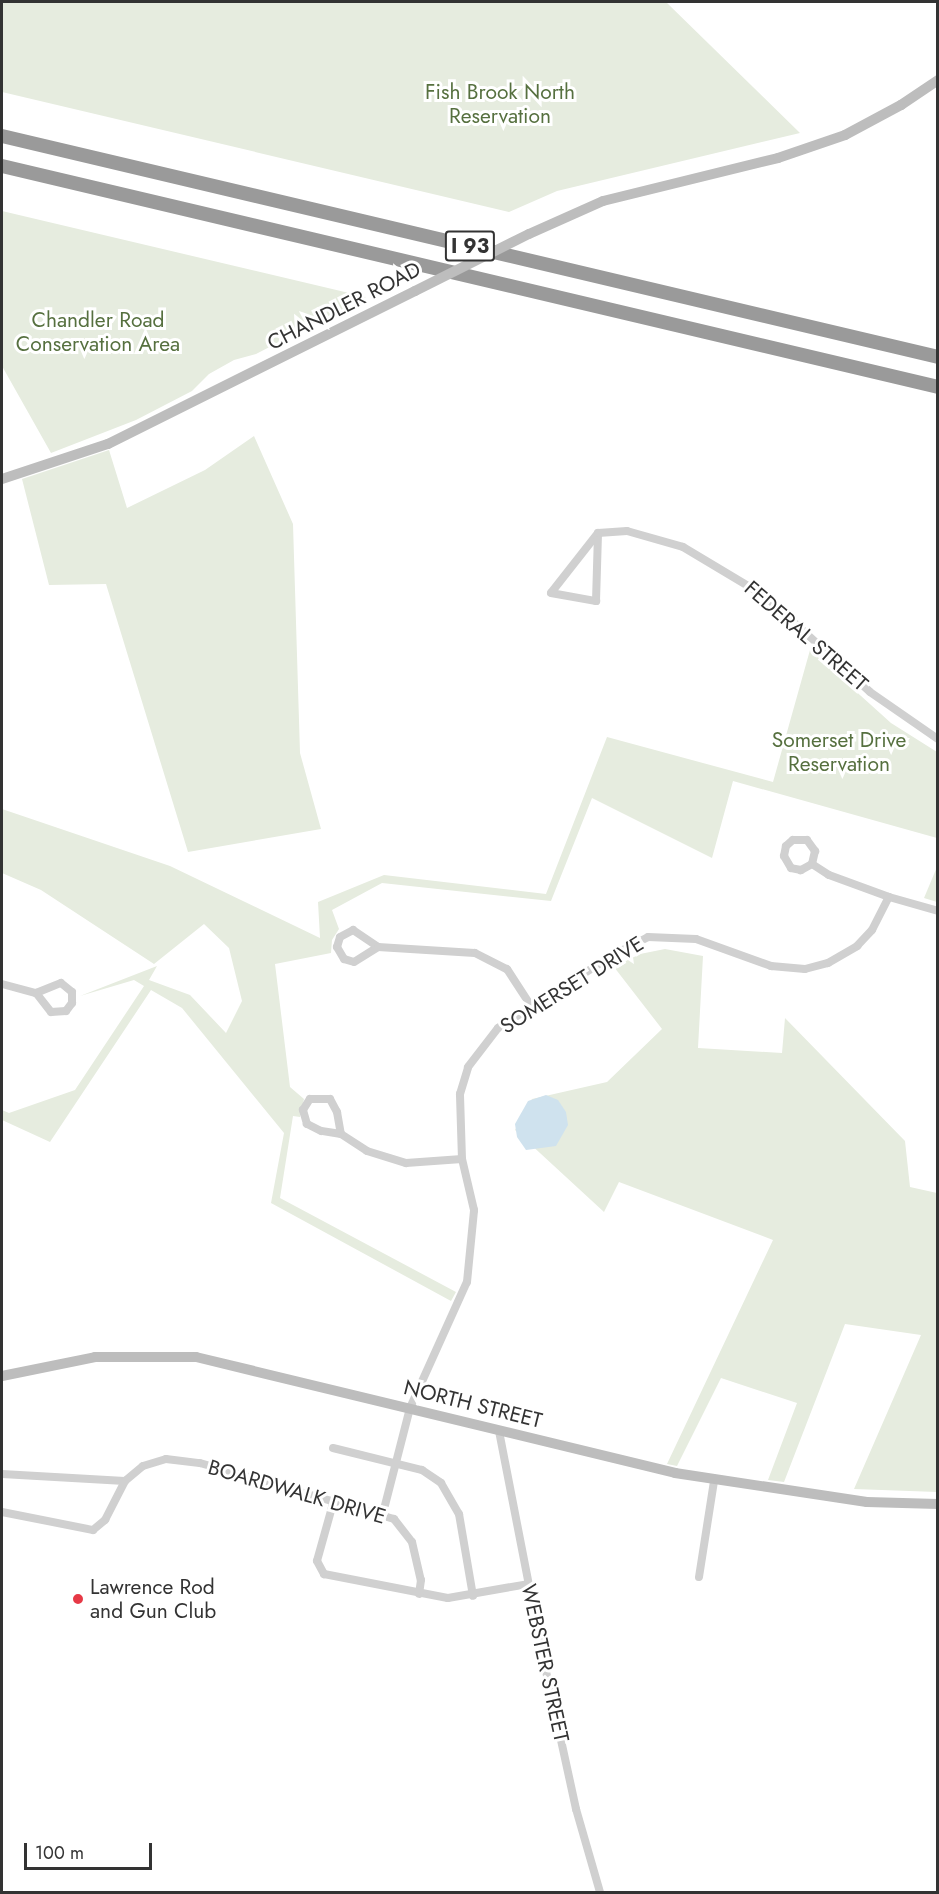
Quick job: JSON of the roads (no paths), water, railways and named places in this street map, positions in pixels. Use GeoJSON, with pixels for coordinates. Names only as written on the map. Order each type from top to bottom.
{"type":"FeatureCollection","features":[{"type":"Feature","properties":{"kind":"highway","name":"I 93"},"geometry":{"type":"LineString","coordinates":[[2,136],[938,357]]}},
{"type":"Feature","properties":{"kind":"highway","name":"I 93"},"geometry":{"type":"LineString","coordinates":[[2,166],[938,387]]}},
{"type":"Feature","properties":{"kind":"street","name":"CHANDLER ROAD"},"geometry":{"type":"LineString","coordinates":[[2,479],[108,444],[529,234],[603,201],[778,158],[845,135],[902,105],[938,80]]}},
{"type":"Feature","properties":{"kind":"street","name":"FEDERAL STREET"},"geometry":{"type":"LineString","coordinates":[[598,533],[627,531],[657,538],[732,574],[787,614],[885,705],[938,739]]}},
{"type":"Feature","properties":{"kind":"street"},"geometry":{"type":"LineString","coordinates":[[598,533],[597,601],[550,593],[557,584],[598,533]]}},
{"type":"Feature","properties":{"kind":"street"},"geometry":{"type":"LineString","coordinates":[[793,840],[807,840],[815,851],[812,864],[804,870],[791,868],[784,860],[786,846],[793,840]]}},
{"type":"Feature","properties":{"kind":"street"},"geometry":{"type":"LineString","coordinates":[[812,864],[847,885],[938,911]]}},
{"type":"Feature","properties":{"kind":"street","name":"SOMERSET DRIVE"},"geometry":{"type":"LineString","coordinates":[[383,1513],[410,1408],[467,1282],[472,1258],[474,1210],[462,1159],[460,1094],[468,1067],[498,1028],[648,937],[696,939],[782,969],[817,967],[848,953],[865,938],[890,897]]}},
{"type":"Feature","properties":{"kind":"street"},"geometry":{"type":"LineString","coordinates":[[378,947],[356,931],[343,934],[337,944],[339,954],[351,962],[378,947],[462,951],[488,957],[507,969],[531,1006]]}},
{"type":"Feature","properties":{"kind":"street"},"geometry":{"type":"LineString","coordinates":[[2,984],[36,993],[61,983],[72,992],[72,1002],[66,1011],[51,1012],[36,993]]}},
{"type":"Feature","properties":{"kind":"street"},"geometry":{"type":"LineString","coordinates":[[341,1134],[334,1104],[323,1096],[310,1099],[303,1110],[307,1124],[321,1131],[341,1134],[367,1151],[406,1163],[462,1159]]}},
{"type":"Feature","properties":{"kind":"street","name":"NORTH STREET"},"geometry":{"type":"LineString","coordinates":[[2,1376],[95,1357],[196,1358],[714,1481],[867,1502],[938,1504]]}},
{"type":"Feature","properties":{"kind":"street","name":"WEBSTER STREET"},"geometry":{"type":"LineString","coordinates":[[499,1431],[528,1584],[576,1809],[600,1893]]}},
{"type":"Feature","properties":{"kind":"street"},"geometry":{"type":"LineString","coordinates":[[333,1448],[429,1473],[453,1500],[473,1596]]}},
{"type":"Feature","properties":{"kind":"street","name":"BOARDWALK DRIVE"},"geometry":{"type":"LineString","coordinates":[[2,1512],[93,1530],[105,1520],[125,1481],[150,1462],[174,1459],[383,1513],[402,1526],[412,1542],[421,1580],[419,1594]]}},
{"type":"Feature","properties":{"kind":"street"},"geometry":{"type":"LineString","coordinates":[[2,1474],[125,1481]]}},
{"type":"Feature","properties":{"kind":"street"},"geometry":{"type":"LineString","coordinates":[[699,1577],[714,1481]]}},
{"type":"Feature","properties":{"kind":"street"},"geometry":{"type":"LineString","coordinates":[[334,1500],[317,1561],[319,1571],[419,1594],[448,1598],[473,1596],[528,1584]]}},
{"type":"Feature","properties":{"kind":"water"},"geometry":{"type":"Polygon","coordinates":[[[546,1095],[558,1100],[566,1112],[568,1125],[556,1146],[526,1150],[517,1137],[515,1124],[528,1101],[546,1095]]]}},
{"type":"Feature","properties":{"kind":"place","name":"Lawrence Rod and Gun Club"},"geometry":{"type":"Point","coordinates":[78,1599]}},
{"type":"Feature","properties":{"kind":"park label","name":"Fish Brook North Reservation"},"geometry":{"type":"Point","coordinates":[500,104]}},
{"type":"Feature","properties":{"kind":"park label","name":"Chandler Road Conservation Area"},"geometry":{"type":"Point","coordinates":[98,332]}},
{"type":"Feature","properties":{"kind":"park label","name":"Somerset Drive Reservation"},"geometry":{"type":"Point","coordinates":[839,752]}}]}
